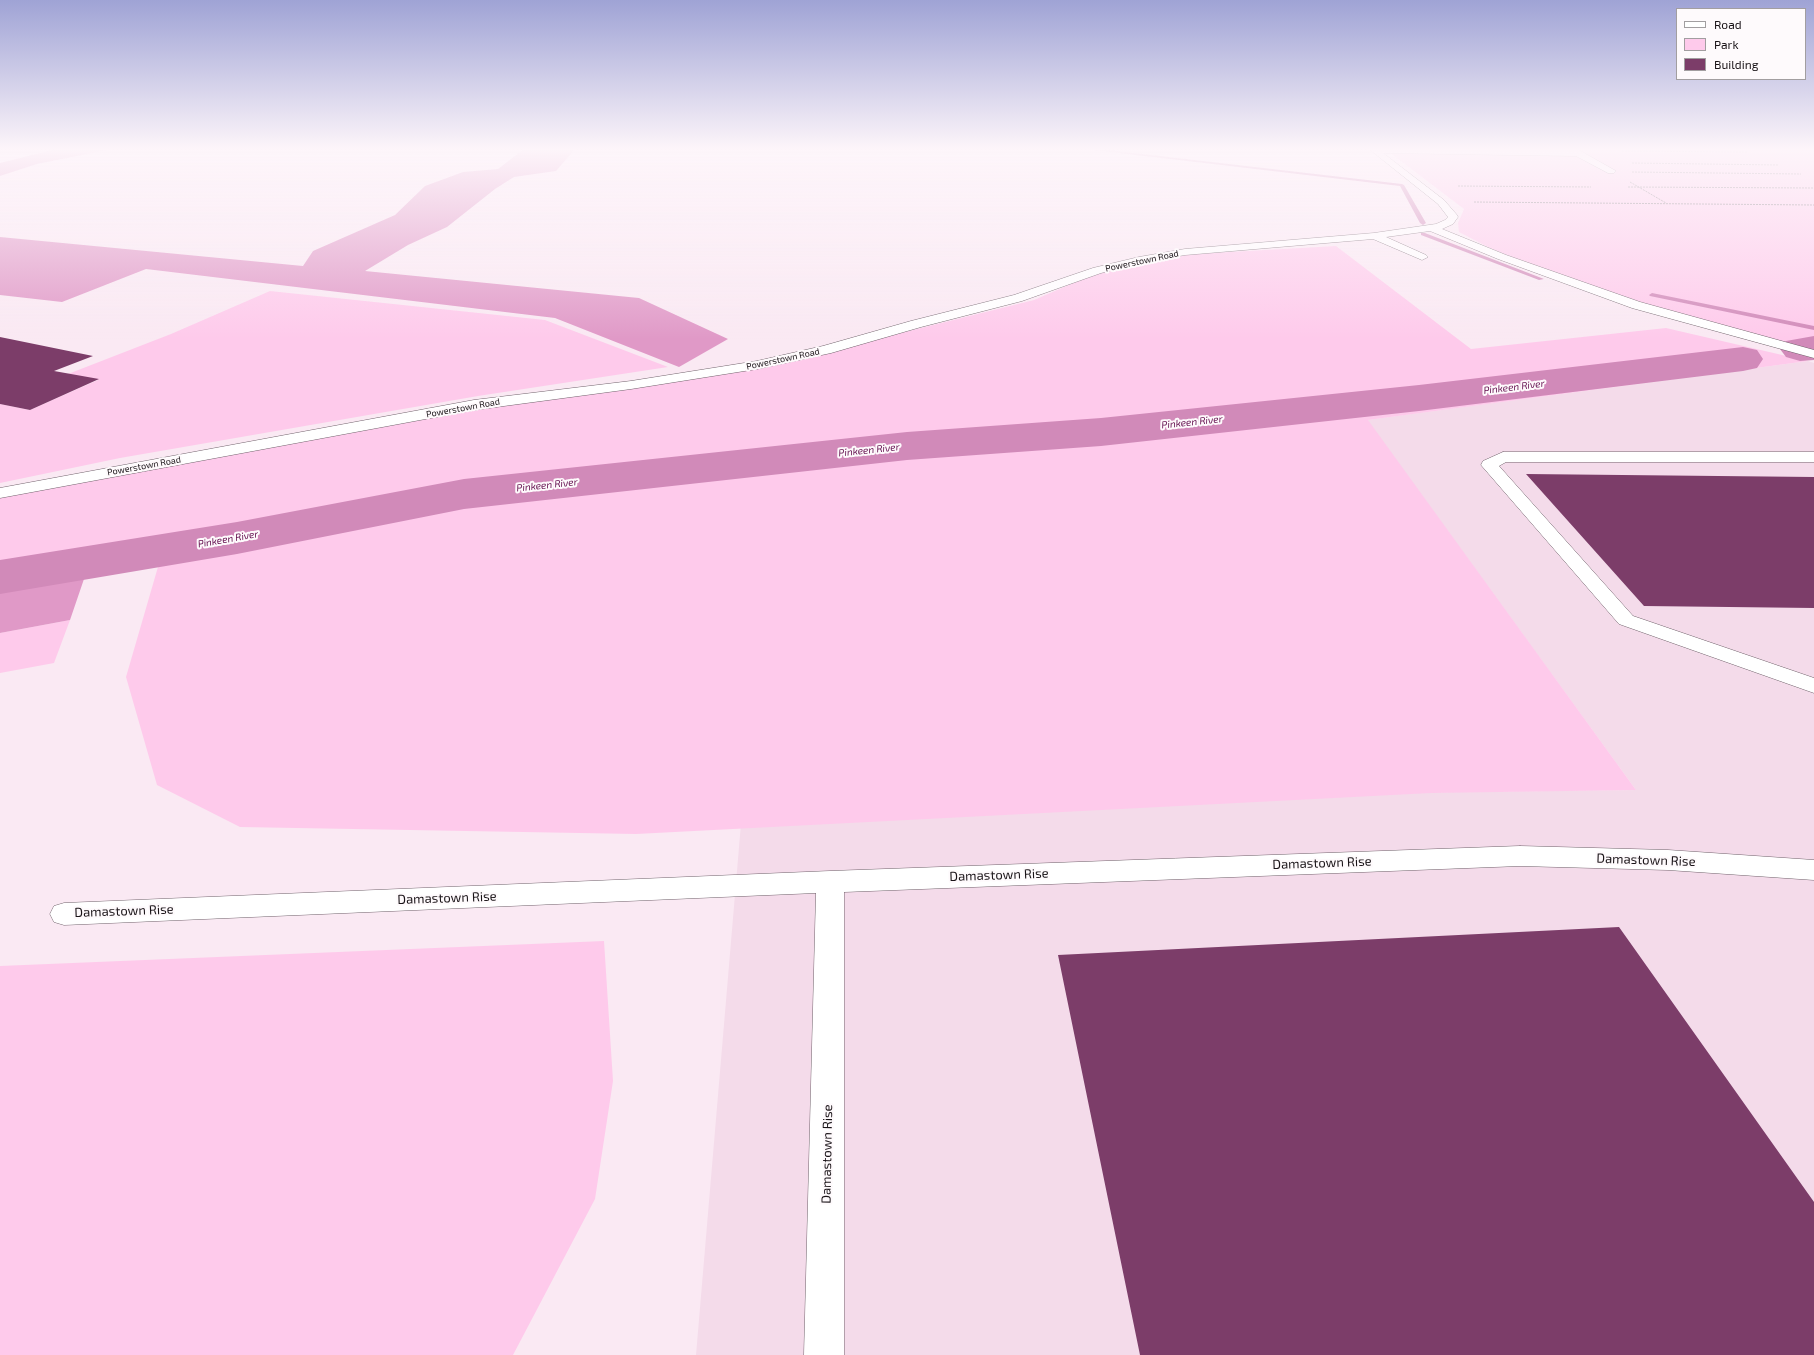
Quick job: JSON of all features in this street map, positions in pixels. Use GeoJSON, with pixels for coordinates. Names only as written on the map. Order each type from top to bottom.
{"type":"FeatureCollection","features":[{"type":"Feature","properties":{"kind":"street","name":"Powerstown Road"},"geometry":{"type":"LineString","coordinates":[[0,493],[474,405],[631,385],[757,365],[826,350],[916,324],[1018,298],[1097,270],[1139,260],[1185,252],[1332,241],[1431,228],[1449,222],[1453,217],[1451,212]]}},
{"type":"Feature","properties":{"kind":"street"},"geometry":{"type":"LineString","coordinates":[[1431,228],[1502,257],[1636,305],[1814,354]]}},
{"type":"Feature","properties":{"kind":"street"},"geometry":{"type":"LineString","coordinates":[[1374,236],[1422,257]]}},
{"type":"Feature","properties":{"kind":"street"},"geometry":{"type":"LineString","coordinates":[[1332,241],[1346,248]]}},
{"type":"Feature","properties":{"kind":"street"},"geometry":{"type":"LineString","coordinates":[[1814,457],[1503,457],[1489,464],[1626,620],[1814,686]]}},
{"type":"Feature","properties":{"kind":"street","name":"Damastown Rise"},"geometry":{"type":"LineString","coordinates":[[64,914],[830,882],[1520,856],[1668,860],[1814,870]]}},
{"type":"Feature","properties":{"kind":"street","name":"Damastown Rise"},"geometry":{"type":"LineString","coordinates":[[824,1355],[830,882]]}},
{"type":"Feature","properties":{"kind":"shaded area"},"geometry":{"type":"Polygon","coordinates":[[[398,212],[466,212],[447,227],[408,245],[365,271],[639,298],[728,339],[679,367],[555,318],[146,269],[62,302],[0,295],[0,237],[303,266],[313,251],[395,215],[398,212]]]}},
{"type":"Feature","properties":{"kind":"shaded area"},"geometry":{"type":"Polygon","coordinates":[[[1808,361],[1814,363],[1814,1355],[696,1355],[743,800],[1636,790],[1367,420],[1808,361]]]}},
{"type":"Feature","properties":{"kind":"shaded area"},"geometry":{"type":"Polygon","coordinates":[[[55,563],[84,579],[70,620],[0,633],[0,574],[55,563]]]}},
{"type":"Feature","properties":{"kind":"green space"},"geometry":{"type":"Polygon","coordinates":[[[1463,212],[1814,212],[1814,352],[1636,303],[1531,266],[1459,232],[1458,223],[1463,212]]]}},
{"type":"Feature","properties":{"kind":"green space"},"geometry":{"type":"Polygon","coordinates":[[[1336,246],[1471,349],[1666,328],[1808,361],[1368,420],[1636,790],[1431,793],[636,834],[240,827],[157,785],[126,677],[160,560],[84,579],[55,563],[0,574],[0,497],[481,409],[760,368],[1034,300],[1101,271],[1150,260],[1194,254],[1336,246]]]}},
{"type":"Feature","properties":{"kind":"green space"},"geometry":{"type":"Polygon","coordinates":[[[270,291],[545,320],[668,367],[478,396],[120,458],[0,483],[0,404],[30,410],[98,380],[68,374],[171,334],[270,291]]]}},
{"type":"Feature","properties":{"kind":"green space"},"geometry":{"type":"Polygon","coordinates":[[[70,620],[54,663],[0,673],[0,633],[70,620]]]}},
{"type":"Feature","properties":{"kind":"green space"},"geometry":{"type":"Polygon","coordinates":[[[604,941],[613,1081],[595,1199],[513,1355],[0,1355],[0,966],[604,941]]]}},
{"type":"Feature","properties":{"kind":"building"},"geometry":{"type":"Polygon","coordinates":[[[0,337],[93,356],[54,371],[99,379],[30,410],[0,404],[0,337]]]}},
{"type":"Feature","properties":{"kind":"building"},"geometry":{"type":"Polygon","coordinates":[[[1526,474],[1814,477],[1814,608],[1644,606],[1526,474]]]}},
{"type":"Feature","properties":{"kind":"building"},"geometry":{"type":"Polygon","coordinates":[[[1619,927],[1814,1202],[1814,1355],[1140,1355],[1058,955],[1619,927]]]}},
{"type":"Feature","properties":{"kind":"waterway"},"geometry":{"type":"LineString","coordinates":[[1417,212],[1423,223]]}},
{"type":"Feature","properties":{"kind":"waterway"},"geometry":{"type":"LineString","coordinates":[[1423,234],[1541,279]]}},
{"type":"Feature","properties":{"kind":"waterway"},"geometry":{"type":"LineString","coordinates":[[1652,295],[1814,328]]}},
{"type":"Feature","properties":{"kind":"waterway","name":"Pinkeen River"},"geometry":{"type":"LineString","coordinates":[[1800,349],[1814,348]]}},
{"type":"Feature","properties":{"kind":"waterway","name":"Pinkeen River"},"geometry":{"type":"LineString","coordinates":[[0,577],[237,538],[464,494],[907,446],[1101,432],[1419,398],[1743,359]]}}]}
